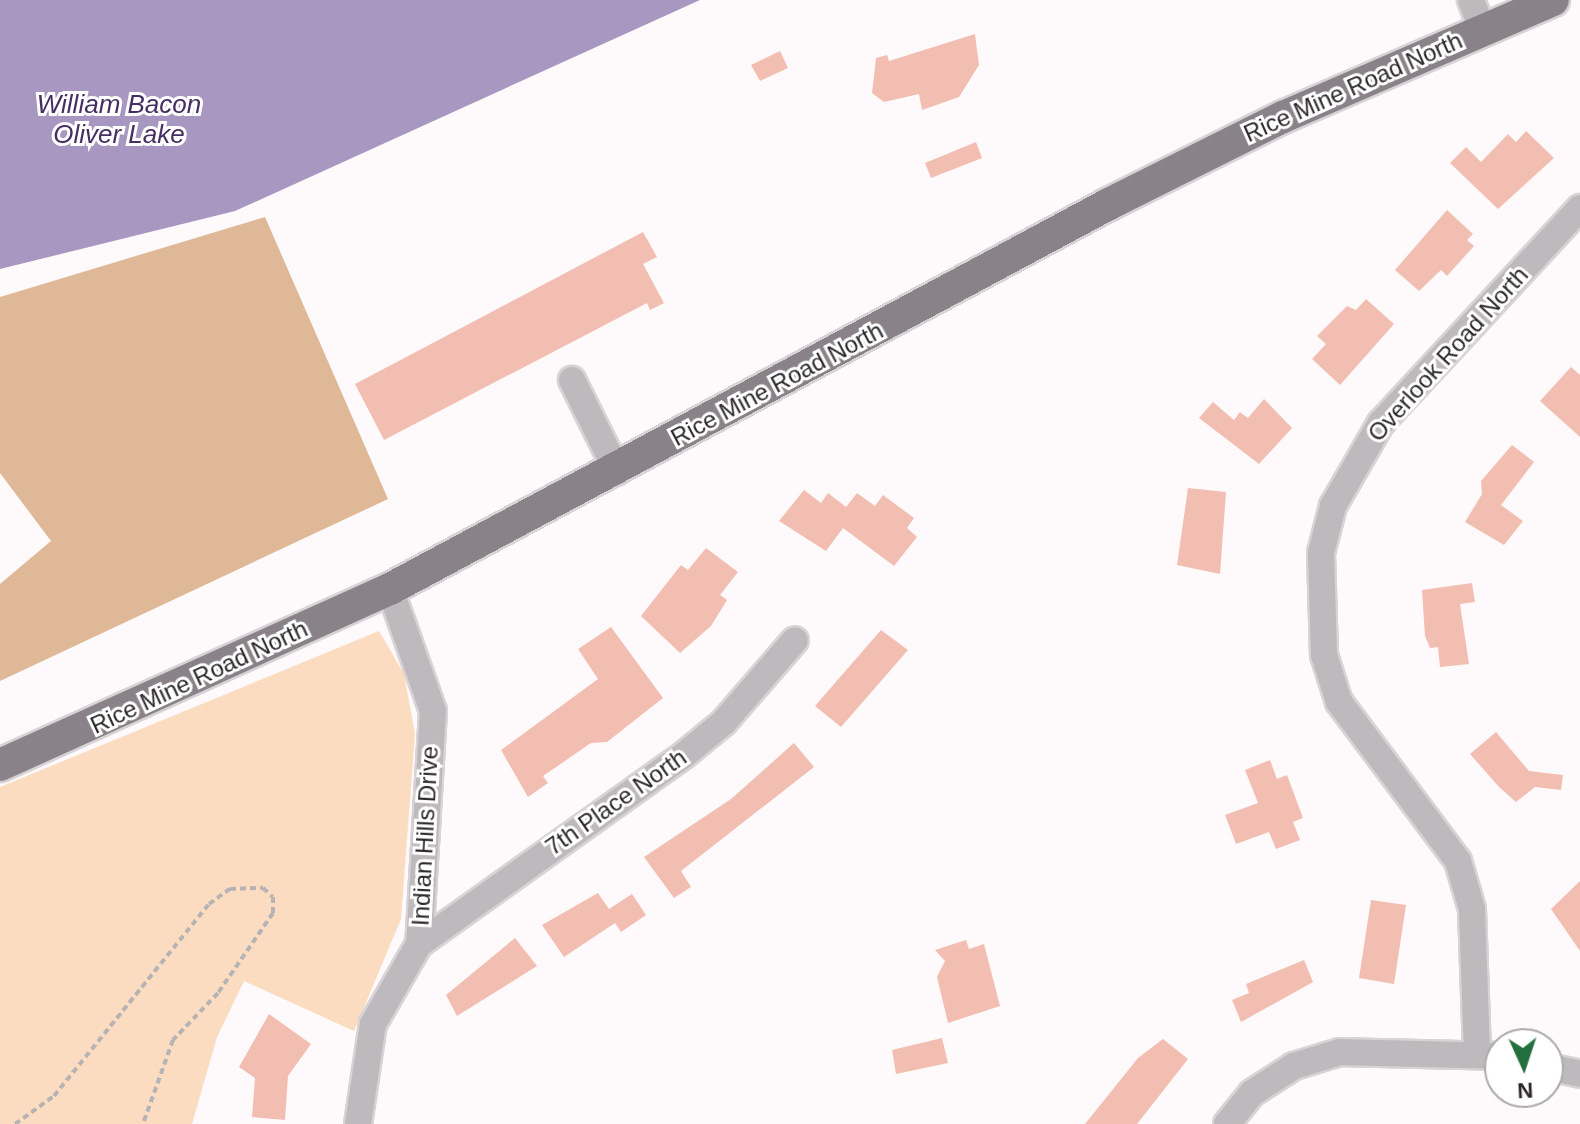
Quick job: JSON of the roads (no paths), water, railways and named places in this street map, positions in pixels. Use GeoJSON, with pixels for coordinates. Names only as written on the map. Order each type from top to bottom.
{"type":"FeatureCollection","features":[{"type":"Feature","properties":{"kind":"main road","name":"Rice Mine Road North"},"geometry":{"type":"LineString","coordinates":[[0,765],[390,589],[617,471],[1109,204],[1476,14],[1553,0]]}},
{"type":"Feature","properties":{"kind":"street","name":"Overlook Road North"},"geometry":{"type":"LineString","coordinates":[[1485,1028],[1472,909],[1458,861],[1339,702],[1324,655],[1321,553],[1333,506],[1381,423],[1580,208]]}},
{"type":"Feature","properties":{"kind":"street"},"geometry":{"type":"LineString","coordinates":[[572,380],[617,471]]}},
{"type":"Feature","properties":{"kind":"street","name":"Indian Hills Drive"},"geometry":{"type":"LineString","coordinates":[[358,1124],[373,1024],[419,944],[433,711],[390,589]]}},
{"type":"Feature","properties":{"kind":"street","name":"7th Place North"},"geometry":{"type":"LineString","coordinates":[[419,944],[684,755],[743,703],[795,640]]}},
{"type":"Feature","properties":{"kind":"street","name":"Overlook Road North"},"geometry":{"type":"LineString","coordinates":[[1227,1124],[1252,1093],[1294,1066],[1340,1052],[1484,1055]]}},
{"type":"Feature","properties":{"kind":"water","name":"William Bacon Oliver Lake"},"geometry":{"type":"Polygon","coordinates":[[[0,0],[700,0],[235,211],[0,269],[0,0]]]}}]}
